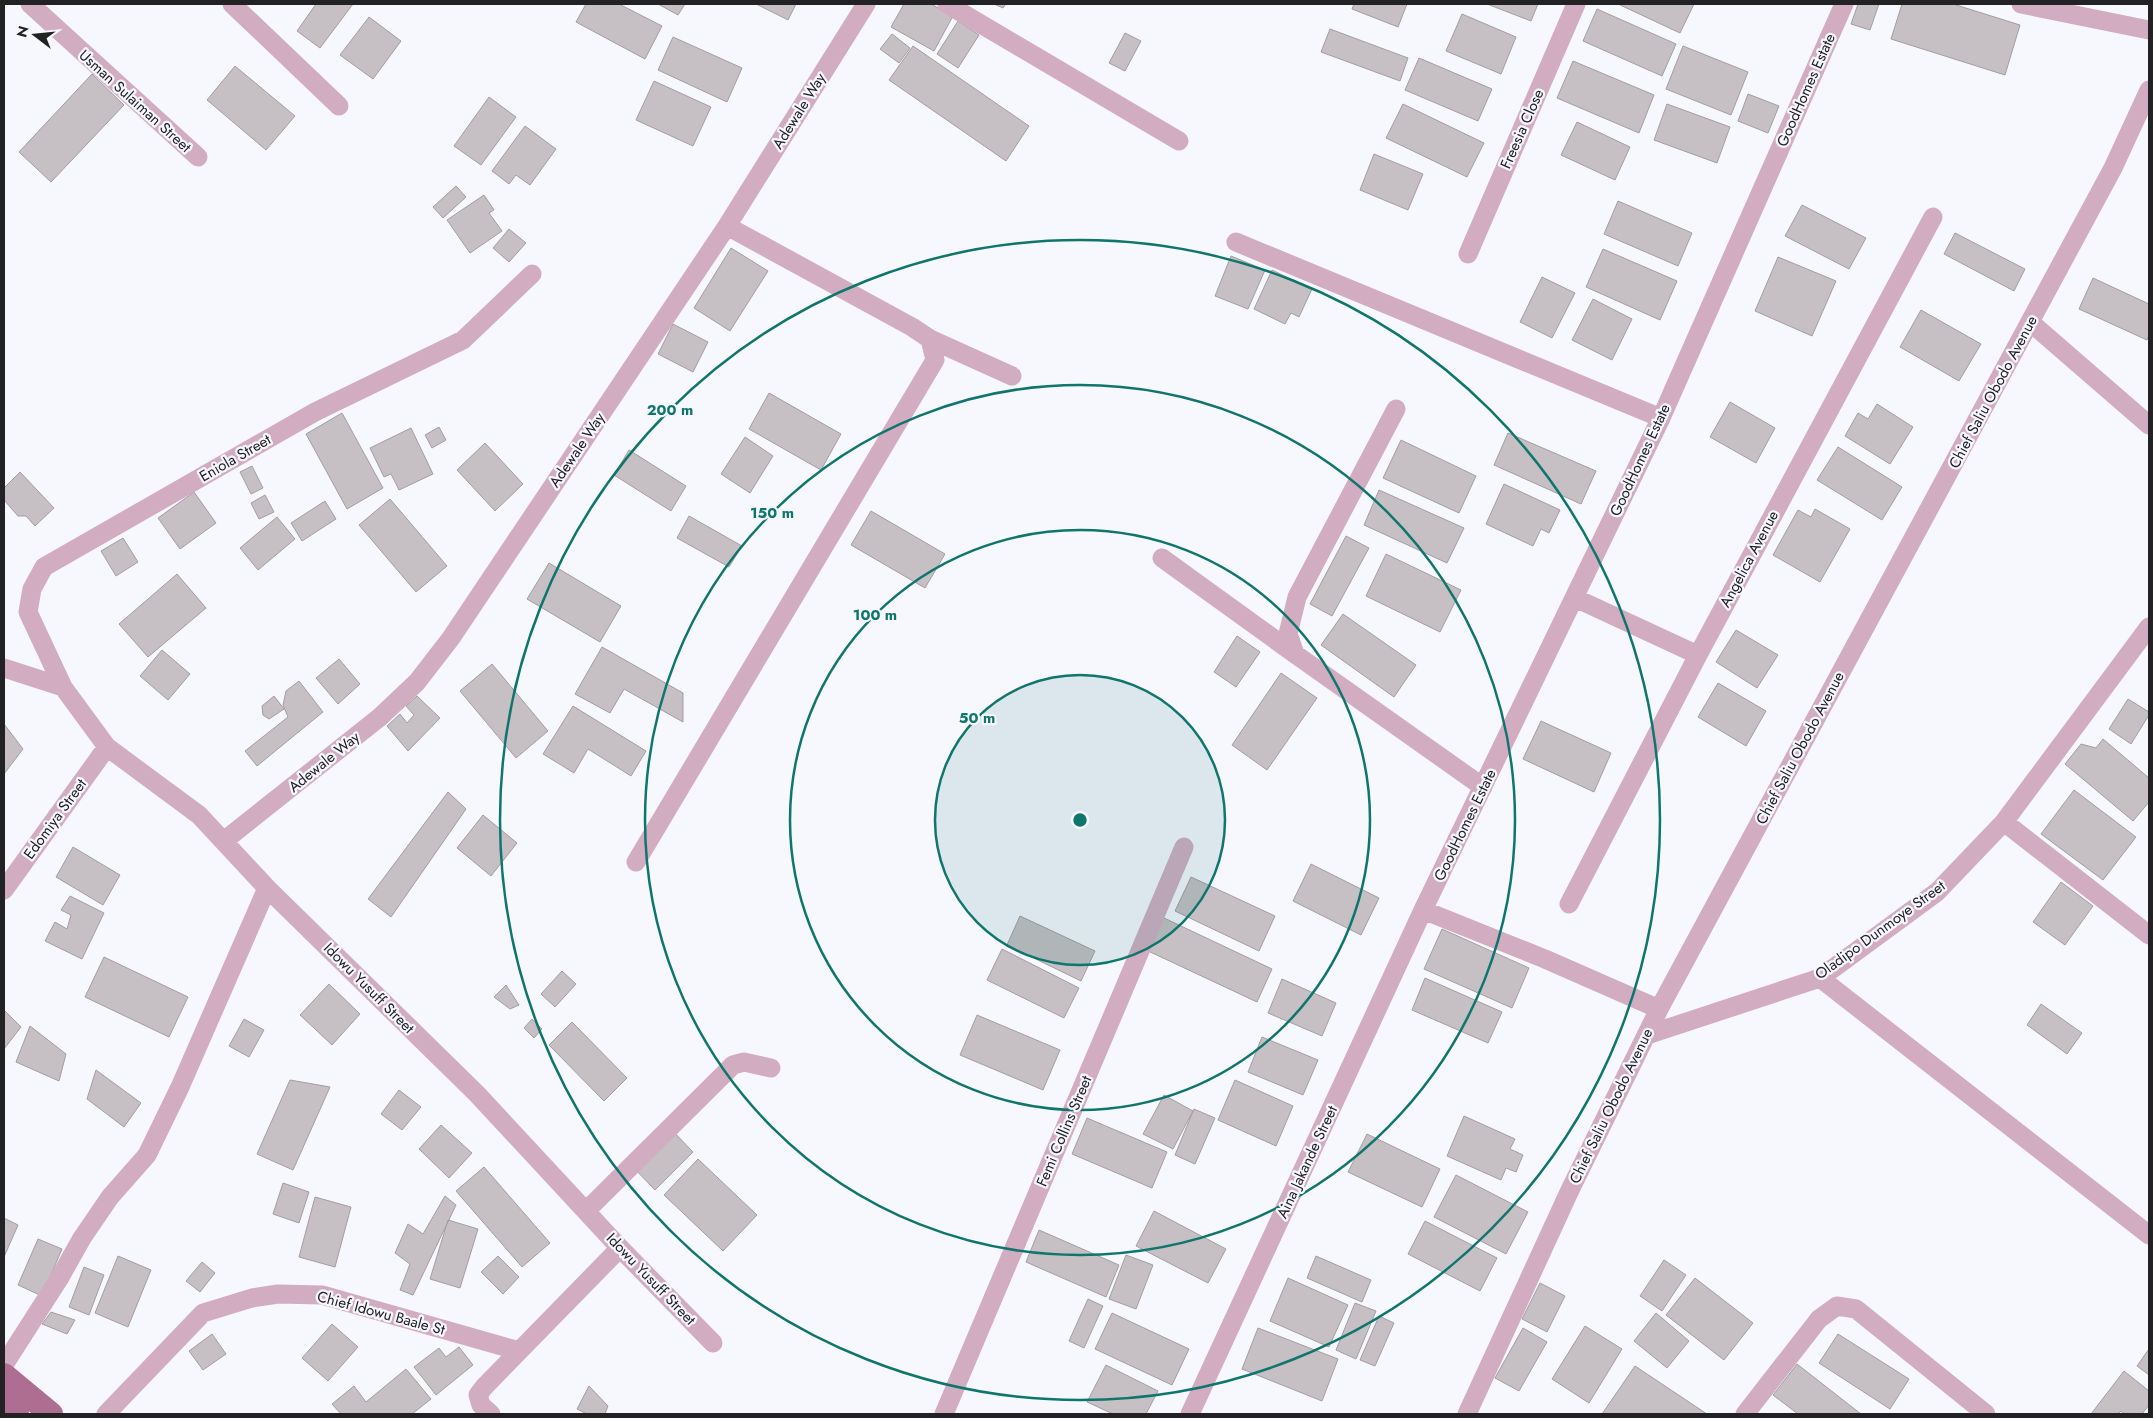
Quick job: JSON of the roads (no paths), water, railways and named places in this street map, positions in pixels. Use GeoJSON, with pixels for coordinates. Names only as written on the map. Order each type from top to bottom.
{"type":"FeatureCollection","features":[{"type":"Feature","properties":{"kind":"main road"},"geometry":{"type":"LineString","coordinates":[[4,1375],[51,1414]]}},
{"type":"Feature","properties":{"kind":"main road"},"geometry":{"type":"LineString","coordinates":[[4,1403],[17,1414]]}},
{"type":"Feature","properties":{"kind":"street","name":"Usman Sulaiman Street"},"geometry":{"type":"LineString","coordinates":[[30,4],[198,157]]}},
{"type":"Feature","properties":{"kind":"street"},"geometry":{"type":"LineString","coordinates":[[232,4],[339,106]]}},
{"type":"Feature","properties":{"kind":"street","name":"Adewale Way"},"geometry":{"type":"LineString","coordinates":[[225,840],[380,717],[417,682],[451,638],[727,226],[866,4]]}},
{"type":"Feature","properties":{"kind":"street"},"geometry":{"type":"LineString","coordinates":[[947,4],[1179,141]]}},
{"type":"Feature","properties":{"kind":"street","name":"Freesia Close"},"geometry":{"type":"LineString","coordinates":[[1468,254],[1576,4]]}},
{"type":"Feature","properties":{"kind":"street","name":"GoodHomes Estate"},"geometry":{"type":"LineString","coordinates":[[1423,910],[1661,418],[1844,4]]}},
{"type":"Feature","properties":{"kind":"street"},"geometry":{"type":"LineString","coordinates":[[2021,4],[2149,30]]}},
{"type":"Feature","properties":{"kind":"street","name":"Chief Saliu Obodo Avenue"},"geometry":{"type":"LineString","coordinates":[[1467,1414],[1570,1190],[1659,1009],[2113,168],[2149,90]]}},
{"type":"Feature","properties":{"kind":"street","name":"Angelica Avenue"},"geometry":{"type":"LineString","coordinates":[[1569,904],[1698,654],[1933,217]]}},
{"type":"Feature","properties":{"kind":"street"},"geometry":{"type":"LineString","coordinates":[[727,226],[912,327],[930,339],[1012,376]]}},
{"type":"Feature","properties":{"kind":"street"},"geometry":{"type":"LineString","coordinates":[[1236,242],[1661,418]]}},
{"type":"Feature","properties":{"kind":"street","name":"Eniola Street"},"geometry":{"type":"LineString","coordinates":[[63,688],[28,612],[32,589],[44,567],[315,412],[463,340],[532,274]]}},
{"type":"Feature","properties":{"kind":"street"},"geometry":{"type":"LineString","coordinates":[[2030,322],[2149,425]]}},
{"type":"Feature","properties":{"kind":"street"},"geometry":{"type":"LineString","coordinates":[[636,862],[935,360],[930,339]]}},
{"type":"Feature","properties":{"kind":"street"},"geometry":{"type":"LineString","coordinates":[[1296,654],[1288,634],[1297,597],[1396,409]]}},
{"type":"Feature","properties":{"kind":"street"},"geometry":{"type":"LineString","coordinates":[[1162,558],[1483,787]]}},
{"type":"Feature","properties":{"kind":"street"},"geometry":{"type":"LineString","coordinates":[[1575,598],[1698,654]]}},
{"type":"Feature","properties":{"kind":"street","name":"Oladipo Dunmoye Street"},"geometry":{"type":"LineString","coordinates":[[1647,1035],[1820,978],[1937,892],[2004,822],[2149,627]]}},
{"type":"Feature","properties":{"kind":"street"},"geometry":{"type":"LineString","coordinates":[[4,668],[63,688]]}},
{"type":"Feature","properties":{"kind":"street","name":"Idowu Yusuff Street"},"geometry":{"type":"LineString","coordinates":[[63,688],[107,748],[199,815],[225,840],[267,888],[477,1094],[620,1248],[713,1343]]}},
{"type":"Feature","properties":{"kind":"street","name":"Edomiya Street"},"geometry":{"type":"LineString","coordinates":[[4,890],[107,748]]}},
{"type":"Feature","properties":{"kind":"street"},"geometry":{"type":"LineString","coordinates":[[2004,822],[2149,935]]}},
{"type":"Feature","properties":{"kind":"street","name":"Femi Collins Street"},"geometry":{"type":"LineString","coordinates":[[944,1414],[1184,847]]}},
{"type":"Feature","properties":{"kind":"street"},"geometry":{"type":"LineString","coordinates":[[4,1365],[59,1279],[82,1238],[110,1197],[147,1155],[172,1105],[267,888]]}},
{"type":"Feature","properties":{"kind":"street"},"geometry":{"type":"LineString","coordinates":[[1423,910],[1544,959],[1659,1009]]}},
{"type":"Feature","properties":{"kind":"street","name":"Aina Jakande Street"},"geometry":{"type":"LineString","coordinates":[[1190,1414],[1423,910]]}},
{"type":"Feature","properties":{"kind":"street"},"geometry":{"type":"LineString","coordinates":[[1820,978],[2149,1235]]}},
{"type":"Feature","properties":{"kind":"street"},"geometry":{"type":"LineString","coordinates":[[586,1211],[733,1065],[744,1062],[771,1068]]}},
{"type":"Feature","properties":{"kind":"street"},"geometry":{"type":"LineString","coordinates":[[492,1414],[481,1405],[478,1395],[518,1351],[620,1248]]}},
{"type":"Feature","properties":{"kind":"street","name":"Chief Idowu Baale St"},"geometry":{"type":"LineString","coordinates":[[106,1414],[204,1313],[252,1298],[278,1294],[322,1295],[518,1351]]}},
{"type":"Feature","properties":{"kind":"street"},"geometry":{"type":"LineString","coordinates":[[1745,1414],[1819,1320],[1837,1306],[1856,1309],[1986,1414]]}}]}
